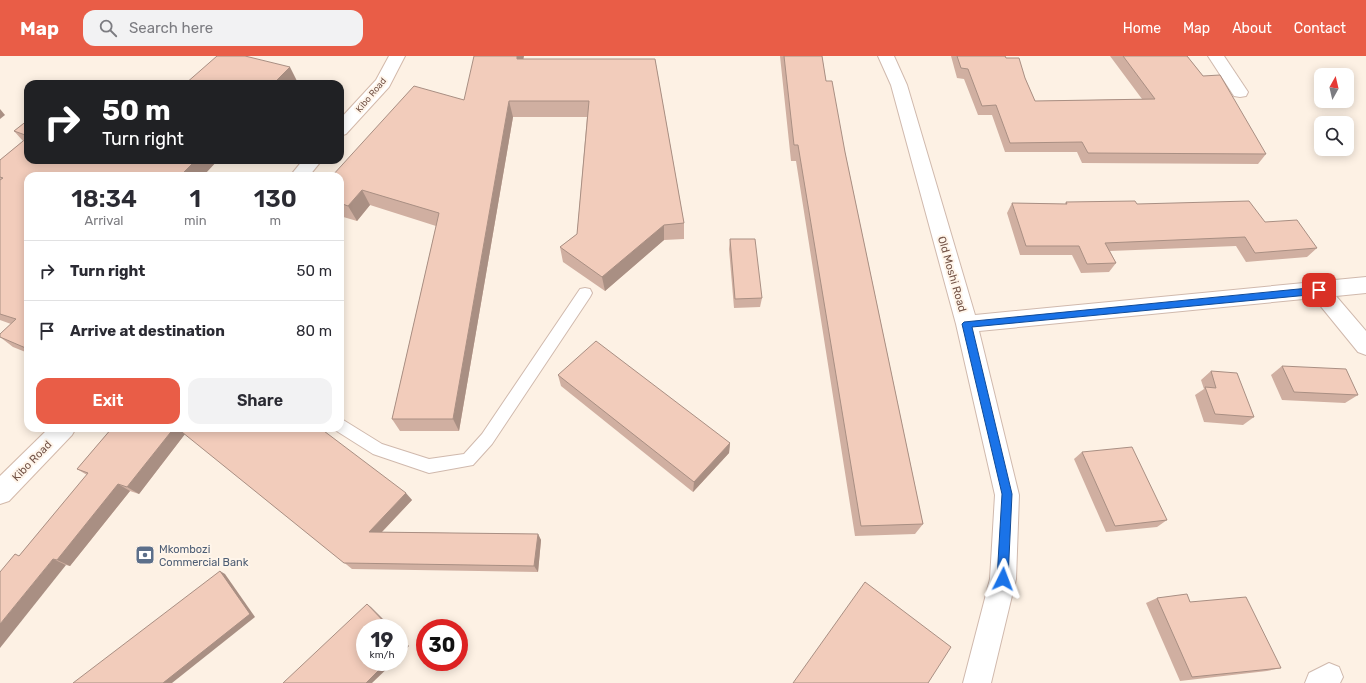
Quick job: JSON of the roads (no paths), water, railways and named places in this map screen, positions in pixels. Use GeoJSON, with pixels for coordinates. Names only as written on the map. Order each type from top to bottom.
{"type":"FeatureCollection","features":[{"type":"Feature","properties":{"kind":"street","name":"Kibo Road"},"geometry":{"type":"LineString","coordinates":[[344,126],[383,83],[397,56]]}},
{"type":"Feature","properties":{"kind":"street","name":"Old Moshi Road"},"geometry":{"type":"LineString","coordinates":[[886,56],[899,85],[967,324],[1007,494],[1003,579],[977,683]]}},
{"type":"Feature","properties":{"kind":"street"},"geometry":{"type":"LineString","coordinates":[[1216,56],[1240,92]]}},
{"type":"Feature","properties":{"kind":"street"},"geometry":{"type":"LineString","coordinates":[[302,172],[310,164]]}},
{"type":"Feature","properties":{"kind":"street"},"geometry":{"type":"LineString","coordinates":[[967,324],[1366,285]]}},
{"type":"Feature","properties":{"kind":"street"},"geometry":{"type":"LineString","coordinates":[[1319,290],[1366,346]]}},
{"type":"Feature","properties":{"kind":"street","name":"Kibo Road"},"geometry":{"type":"LineString","coordinates":[[0,493],[60,432]]}},
{"type":"Feature","properties":{"kind":"lane"},"geometry":{"type":"LineString","coordinates":[[344,428],[378,449],[429,466],[468,460],[487,439],[584,293]]}},
{"type":"Feature","properties":{"kind":"place","name":"Mkombozi Commercial Bank"},"geometry":{"type":"Point","coordinates":[145,555]}}]}
